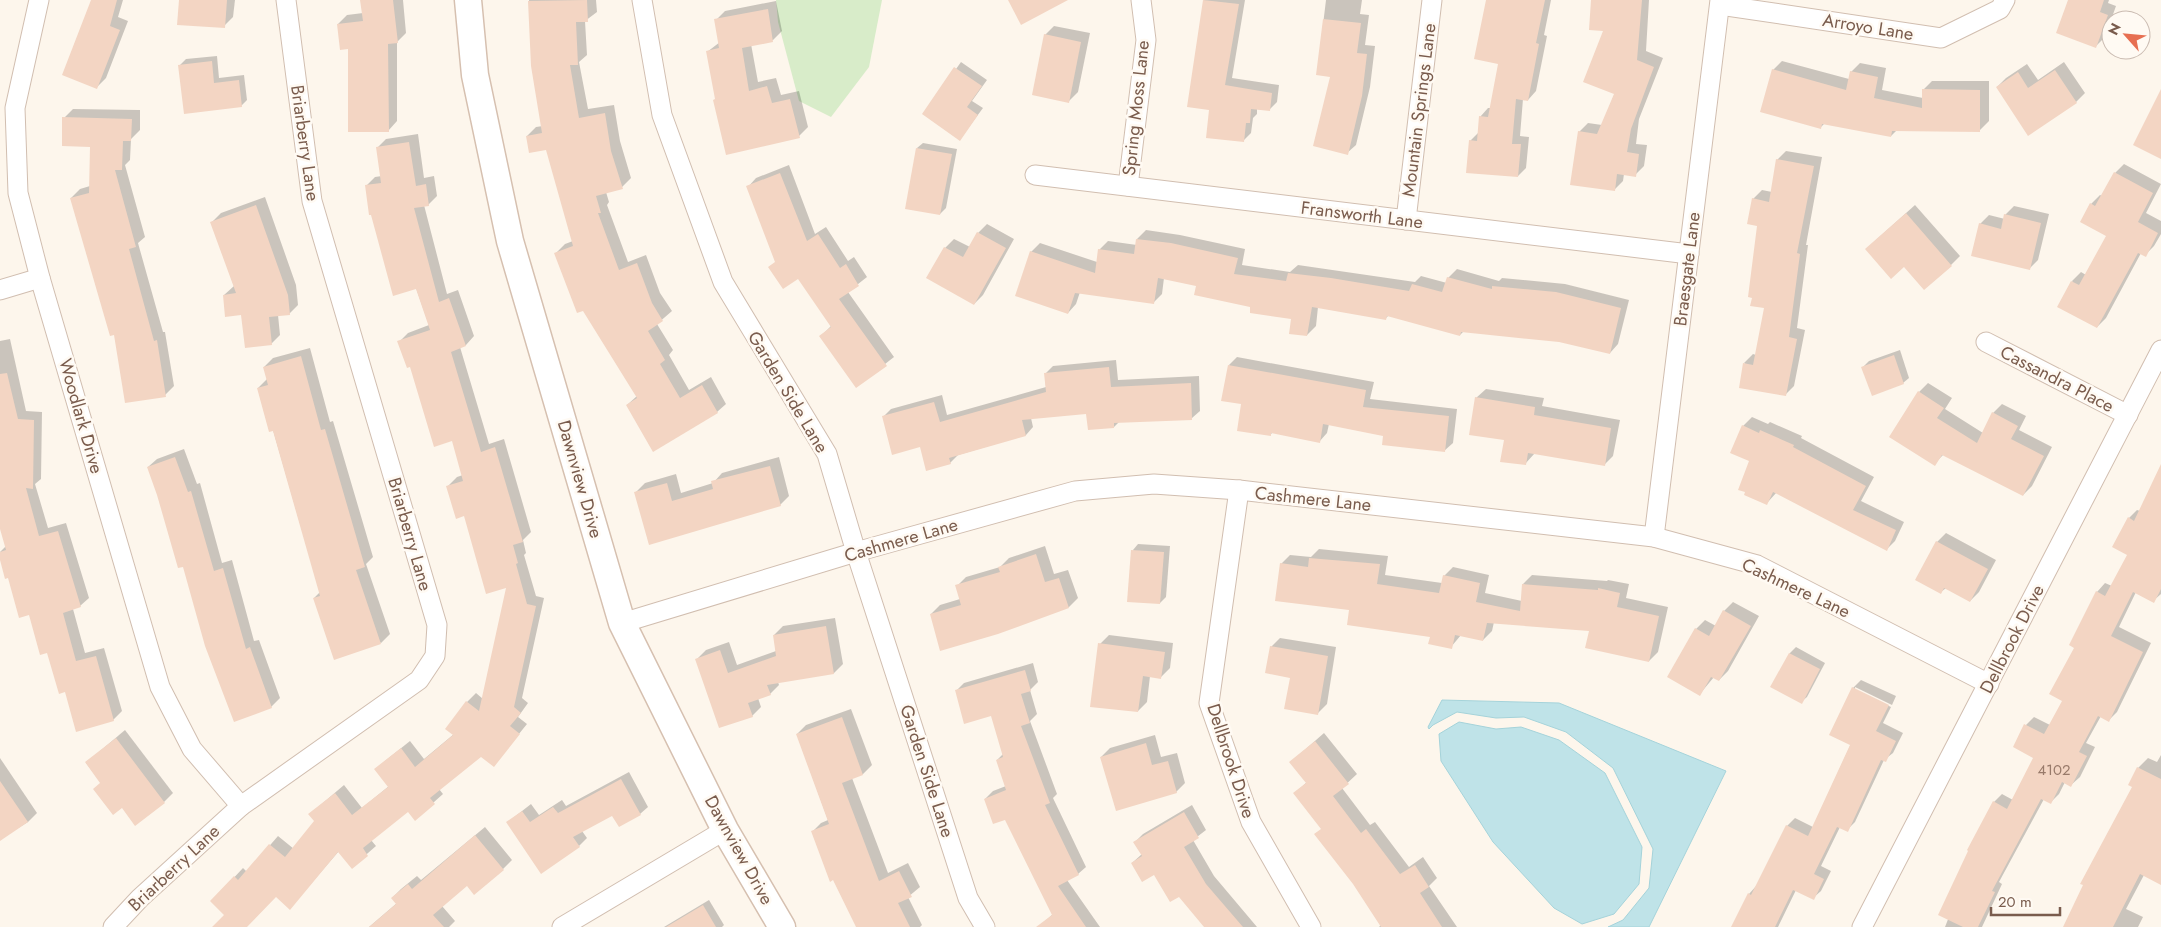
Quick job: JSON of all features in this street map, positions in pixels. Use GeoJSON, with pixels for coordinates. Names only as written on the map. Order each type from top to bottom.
{"type":"FeatureCollection","features":[{"type":"Feature","properties":{"kind":"street","name":"Woodlark Drive"},"geometry":{"type":"LineString","coordinates":[[39,0],[15,108],[18,194],[40,278],[160,687],[192,749],[241,806]]}},
{"type":"Feature","properties":{"kind":"street","name":"Briarberry Lane"},"geometry":{"type":"LineString","coordinates":[[114,927],[140,898],[241,806],[419,680],[435,656],[437,625],[312,201],[286,0]]}},
{"type":"Feature","properties":{"kind":"street","name":"Dawnview Drive"},"geometry":{"type":"LineString","coordinates":[[468,0],[475,75],[510,241],[622,623],[725,830],[782,927]]}},
{"type":"Feature","properties":{"kind":"street","name":"Garden Side Lane"},"geometry":{"type":"LineString","coordinates":[[642,0],[662,115],[723,282],[827,454],[856,552],[968,898],[985,927]]}},
{"type":"Feature","properties":{"kind":"street","name":"Spring Moss Lane"},"geometry":{"type":"LineString","coordinates":[[1128,186],[1146,40],[1141,0]]}},
{"type":"Feature","properties":{"kind":"street","name":"Mountain Springs Lane"},"geometry":{"type":"LineString","coordinates":[[1406,220],[1432,0]]}},
{"type":"Feature","properties":{"kind":"street","name":"Arroyo Lane"},"geometry":{"type":"LineString","coordinates":[[1720,2],[1941,38],[2000,9],[2005,0]]}},
{"type":"Feature","properties":{"kind":"street","name":"Braesgate Lane"},"geometry":{"type":"LineString","coordinates":[[1654,537],[1720,2]]}},
{"type":"Feature","properties":{"kind":"street","name":"Fransworth Lane"},"geometry":{"type":"LineString","coordinates":[[1035,175],[1689,254]]}},
{"type":"Feature","properties":{"kind":"street"},"geometry":{"type":"LineString","coordinates":[[0,290],[40,278]]}},
{"type":"Feature","properties":{"kind":"street","name":"Cassandra Place"},"geometry":{"type":"LineString","coordinates":[[1986,342],[2128,416]]}},
{"type":"Feature","properties":{"kind":"street","name":"Dellbrook Drive"},"geometry":{"type":"LineString","coordinates":[[1862,927],[2161,350]]}},
{"type":"Feature","properties":{"kind":"street","name":"Cashmere Lane"},"geometry":{"type":"LineString","coordinates":[[622,623],[856,552],[1075,491],[1154,484],[1238,490],[1654,537],[1757,565],[1989,684]]}},
{"type":"Feature","properties":{"kind":"street","name":"Dellbrook Drive"},"geometry":{"type":"LineString","coordinates":[[1238,490],[1209,703],[1251,822],[1312,927]]}},
{"type":"Feature","properties":{"kind":"street"},"geometry":{"type":"LineString","coordinates":[[564,926],[725,830]]}},
{"type":"Feature","properties":{"kind":"green space"},"geometry":{"type":"Polygon","coordinates":[[[776,0],[882,0],[869,67],[831,117],[799,101],[778,22],[776,0]]]}},
{"type":"Feature","properties":{"kind":"water"},"geometry":{"type":"Polygon","coordinates":[[[1442,700],[1559,703],[1726,771],[1649,927],[1608,927],[1623,920],[1649,888],[1653,849],[1613,768],[1566,732],[1524,717],[1496,718],[1457,712],[1429,729],[1428,727],[1442,700]]]}},
{"type":"Feature","properties":{"kind":"water"},"geometry":{"type":"Polygon","coordinates":[[[1459,722],[1496,729],[1521,727],[1559,740],[1605,773],[1642,847],[1639,884],[1614,914],[1582,924],[1554,908],[1493,842],[1441,761],[1439,734],[1459,722]]]}},
{"type":"Feature","properties":{"kind":"building"},"geometry":{"type":"Polygon","coordinates":[[[91,0],[117,0],[110,26],[120,30],[97,89],[62,75],[91,0]]]}},
{"type":"Feature","properties":{"kind":"building"},"geometry":{"type":"Polygon","coordinates":[[[179,0],[227,0],[225,28],[177,25],[179,0]]]}},
{"type":"Feature","properties":{"kind":"building"},"geometry":{"type":"Polygon","coordinates":[[[360,0],[393,0],[398,43],[388,44],[389,132],[348,132],[348,49],[340,50],[337,24],[363,21],[360,0]]]}},
{"type":"Feature","properties":{"kind":"building"},"geometry":{"type":"Polygon","coordinates":[[[587,0],[588,22],[576,22],[578,65],[570,65],[579,118],[605,113],[611,151],[623,189],[596,196],[601,213],[598,213],[619,270],[637,263],[652,303],[663,321],[648,331],[665,360],[660,364],[680,398],[702,385],[718,413],[653,452],[626,405],[637,398],[583,311],[577,313],[554,253],[573,246],[546,150],[529,153],[526,136],[542,133],[531,66],[528,1],[587,0]]]}},
{"type":"Feature","properties":{"kind":"building"},"geometry":{"type":"Polygon","coordinates":[[[1008,0],[1068,0],[1021,25],[1008,0]]]}},
{"type":"Feature","properties":{"kind":"building"},"geometry":{"type":"Polygon","coordinates":[[[1203,0],[1239,4],[1225,85],[1272,93],[1270,111],[1251,109],[1250,123],[1246,123],[1244,142],[1206,138],[1209,110],[1187,107],[1203,0]]]}},
{"type":"Feature","properties":{"kind":"building"},"geometry":{"type":"Polygon","coordinates":[[[1486,0],[1545,0],[1536,43],[1539,44],[1528,101],[1516,99],[1512,144],[1521,144],[1518,177],[1466,173],[1469,140],[1477,141],[1479,116],[1488,117],[1498,64],[1474,59],[1486,0]]]}},
{"type":"Feature","properties":{"kind":"building"},"geometry":{"type":"Polygon","coordinates":[[[1591,0],[1642,0],[1637,60],[1654,67],[1631,129],[1627,152],[1639,154],[1636,177],[1617,174],[1615,191],[1570,185],[1578,131],[1597,134],[1614,94],[1583,82],[1603,31],[1589,30],[1591,0]]]}},
{"type":"Feature","properties":{"kind":"building"},"geometry":{"type":"Polygon","coordinates":[[[2068,0],[2104,0],[2100,12],[2101,34],[2096,48],[2056,33],[2068,0]]]}},
{"type":"Feature","properties":{"kind":"building"},"geometry":{"type":"Polygon","coordinates":[[[768,9],[773,42],[742,48],[749,91],[767,86],[772,103],[790,99],[800,138],[726,155],[713,100],[715,99],[706,51],[719,48],[714,19],[768,9]]]}},
{"type":"Feature","properties":{"kind":"building"},"geometry":{"type":"Polygon","coordinates":[[[1323,19],[1361,23],[1357,53],[1367,54],[1362,96],[1348,155],[1313,146],[1330,77],[1316,75],[1323,19]]]}},
{"type":"Feature","properties":{"kind":"building"},"geometry":{"type":"Polygon","coordinates":[[[1044,34],[1081,42],[1069,103],[1032,95],[1044,34]]]}},
{"type":"Feature","properties":{"kind":"building"},"geometry":{"type":"Polygon","coordinates":[[[212,61],[214,83],[239,80],[242,107],[184,114],[178,65],[212,61]]]}},
{"type":"Feature","properties":{"kind":"building"},"geometry":{"type":"Polygon","coordinates":[[[954,67],[982,86],[967,107],[978,115],[960,141],[922,114],[954,67]]]}},
{"type":"Feature","properties":{"kind":"building"},"geometry":{"type":"Polygon","coordinates":[[[1772,69],[1846,90],[1850,71],[1878,77],[1874,98],[1922,108],[1922,89],[1980,90],[1980,132],[1892,131],[1891,137],[1822,124],[1821,129],[1760,112],[1772,69]]]}},
{"type":"Feature","properties":{"kind":"building"},"geometry":{"type":"Polygon","coordinates":[[[2055,70],[2077,103],[2028,136],[1996,87],[2018,72],[2028,88],[2055,70]]]}},
{"type":"Feature","properties":{"kind":"building"},"geometry":{"type":"Polygon","coordinates":[[[2161,89],[2161,159],[2133,145],[2161,89]]]}},
{"type":"Feature","properties":{"kind":"building"},"geometry":{"type":"Polygon","coordinates":[[[62,117],[132,119],[131,141],[123,141],[122,170],[115,170],[136,247],[129,249],[154,341],[157,340],[166,397],[125,403],[114,335],[110,336],[70,198],[89,193],[90,147],[62,146],[62,117]]]}},
{"type":"Feature","properties":{"kind":"building"},"geometry":{"type":"Polygon","coordinates":[[[409,142],[416,186],[426,184],[429,206],[414,208],[439,302],[449,298],[466,346],[451,352],[481,452],[495,447],[523,542],[513,545],[518,563],[516,564],[527,604],[536,606],[514,707],[521,713],[510,726],[520,734],[494,767],[481,757],[430,798],[435,804],[415,821],[408,812],[363,848],[368,856],[352,869],[338,852],[290,910],[276,897],[247,927],[212,927],[224,915],[210,901],[234,876],[238,880],[269,844],[285,857],[314,821],[308,814],[335,793],[352,815],[388,787],[374,769],[401,748],[415,767],[453,735],[445,729],[466,701],[479,711],[506,588],[486,594],[464,516],[456,519],[446,486],[463,481],[452,441],[434,447],[410,367],[407,368],[397,341],[430,330],[416,289],[393,296],[371,215],[369,215],[365,185],[381,183],[376,147],[409,142]]]}},
{"type":"Feature","properties":{"kind":"building"},"geometry":{"type":"Polygon","coordinates":[[[916,148],[952,154],[940,215],[905,209],[916,148]]]}},
{"type":"Feature","properties":{"kind":"building"},"geometry":{"type":"Polygon","coordinates":[[[1776,159],[1814,166],[1797,253],[1800,254],[1789,337],[1797,339],[1786,396],[1739,388],[1743,363],[1753,365],[1764,308],[1750,306],[1752,298],[1748,297],[1757,226],[1747,224],[1752,198],[1769,202],[1776,159]]]}},
{"type":"Feature","properties":{"kind":"building"},"geometry":{"type":"Polygon","coordinates":[[[2114,172],[2153,193],[2138,222],[2158,233],[2146,257],[2138,253],[2097,328],[2057,307],[2071,281],[2079,285],[2106,236],[2080,222],[2090,203],[2095,206],[2114,172]]]}},
{"type":"Feature","properties":{"kind":"building"},"geometry":{"type":"Polygon","coordinates":[[[780,173],[807,241],[818,234],[840,268],[846,264],[859,286],[839,299],[887,366],[856,388],[819,336],[831,327],[798,279],[783,289],[768,267],[775,262],[746,186],[780,173]]]}},
{"type":"Feature","properties":{"kind":"building"},"geometry":{"type":"Polygon","coordinates":[[[256,205],[288,295],[290,315],[269,317],[272,345],[245,348],[241,315],[225,317],[223,295],[236,293],[210,222],[256,205]]]}},
{"type":"Feature","properties":{"kind":"building"},"geometry":{"type":"Polygon","coordinates":[[[1906,213],[1952,266],[1924,290],[1904,267],[1891,279],[1865,249],[1906,213]]]}},
{"type":"Feature","properties":{"kind":"building"},"geometry":{"type":"Polygon","coordinates":[[[2004,214],[2041,223],[2030,270],[1971,256],[1979,223],[2001,229],[2004,214]]]}},
{"type":"Feature","properties":{"kind":"building"},"geometry":{"type":"Polygon","coordinates":[[[977,232],[1006,248],[974,305],[926,278],[944,247],[963,257],[977,232]]]}},
{"type":"Feature","properties":{"kind":"building"},"geometry":{"type":"Polygon","coordinates":[[[1136,239],[1171,243],[1238,258],[1234,274],[1286,281],[1288,273],[1409,291],[1412,284],[1442,292],[1447,277],[1492,289],[1492,286],[1556,292],[1621,308],[1610,354],[1559,342],[1461,332],[1460,336],[1387,316],[1386,320],[1312,307],[1307,336],[1289,334],[1291,319],[1250,313],[1250,307],[1194,295],[1196,286],[1158,278],[1154,304],[1075,293],[1068,314],[1015,296],[1030,251],[1095,273],[1098,249],[1134,254],[1136,239]]]}},
{"type":"Feature","properties":{"kind":"building"},"geometry":{"type":"Polygon","coordinates":[[[1894,355],[1904,384],[1872,396],[1861,367],[1894,355]]]}},
{"type":"Feature","properties":{"kind":"building"},"geometry":{"type":"Polygon","coordinates":[[[301,356],[321,430],[325,429],[365,567],[356,570],[381,644],[334,660],[313,598],[320,596],[273,431],[269,432],[257,388],[268,385],[263,367],[301,356]]]}},
{"type":"Feature","properties":{"kind":"building"},"geometry":{"type":"Polygon","coordinates":[[[1228,365],[1366,390],[1363,407],[1449,416],[1445,452],[1382,445],[1383,436],[1323,424],[1320,443],[1271,433],[1271,436],[1237,431],[1241,404],[1221,401],[1228,365]]]}},
{"type":"Feature","properties":{"kind":"building"},"geometry":{"type":"Polygon","coordinates":[[[1109,367],[1111,387],[1191,383],[1192,420],[1114,423],[1114,428],[1088,430],[1086,414],[1022,420],[1026,436],[949,458],[951,464],[926,471],[920,447],[892,455],[882,416],[934,402],[940,422],[1046,392],[1044,373],[1109,367]]]}},
{"type":"Feature","properties":{"kind":"building"},"geometry":{"type":"Polygon","coordinates":[[[7,373],[18,419],[34,420],[33,489],[26,488],[39,536],[58,531],[81,607],[63,613],[76,661],[96,656],[114,721],[76,732],[65,692],[59,694],[47,653],[40,655],[29,615],[19,618],[8,578],[5,579],[0,560],[0,552],[6,550],[0,529],[0,374],[7,373]]]}},
{"type":"Feature","properties":{"kind":"building"},"geometry":{"type":"Polygon","coordinates":[[[1918,391],[1944,408],[1937,418],[1977,443],[1992,412],[2018,426],[2011,439],[2044,456],[2023,496],[1942,455],[1935,466],[1889,437],[1918,391]]]}},
{"type":"Feature","properties":{"kind":"building"},"geometry":{"type":"Polygon","coordinates":[[[1475,397],[1535,407],[1534,415],[1611,428],[1605,466],[1528,453],[1526,465],[1500,462],[1504,440],[1469,435],[1475,397]]]}},
{"type":"Feature","properties":{"kind":"building"},"geometry":{"type":"Polygon","coordinates":[[[1742,425],[1759,433],[1760,430],[1794,445],[1793,447],[1866,486],[1853,510],[1896,530],[1887,551],[1773,492],[1767,505],[1744,495],[1745,492],[1738,490],[1749,461],[1730,453],[1742,425]]]}},
{"type":"Feature","properties":{"kind":"building"},"geometry":{"type":"Polygon","coordinates":[[[175,457],[188,492],[191,491],[214,571],[223,568],[246,649],[250,647],[272,708],[234,722],[205,646],[183,567],[178,568],[147,467],[175,457]]]}},
{"type":"Feature","properties":{"kind":"building"},"geometry":{"type":"Polygon","coordinates":[[[2161,464],[2161,589],[2154,603],[2133,592],[2111,636],[2143,652],[2109,722],[2098,716],[2079,752],[2087,756],[2071,787],[2062,782],[2051,804],[2041,799],[1992,891],[1995,892],[1978,927],[1963,927],[1938,915],[1967,850],[1993,801],[2007,809],[2033,758],[2013,747],[2024,724],[2044,734],[2062,701],[2049,694],[2074,648],[2069,645],[2096,591],[2105,596],[2127,555],[2112,547],[2128,517],[2134,521],[2161,464]]]}},
{"type":"Feature","properties":{"kind":"building"},"geometry":{"type":"Polygon","coordinates":[[[770,466],[781,506],[649,545],[634,492],[667,483],[672,501],[713,489],[711,481],[770,466]]]}},
{"type":"Feature","properties":{"kind":"building"},"geometry":{"type":"Polygon","coordinates":[[[1936,541],[1988,569],[1970,602],[1944,588],[1941,594],[1915,580],[1936,541]]]}},
{"type":"Feature","properties":{"kind":"building"},"geometry":{"type":"Polygon","coordinates":[[[1131,550],[1164,552],[1160,604],[1127,602],[1131,550]]]}},
{"type":"Feature","properties":{"kind":"building"},"geometry":{"type":"Polygon","coordinates":[[[1036,554],[1045,582],[1059,578],[1069,608],[998,634],[940,651],[930,614],[961,605],[955,585],[1000,572],[998,567],[1036,554]]]}},
{"type":"Feature","properties":{"kind":"building"},"geometry":{"type":"Polygon","coordinates":[[[1309,558],[1380,564],[1377,584],[1439,593],[1443,575],[1480,583],[1476,602],[1520,611],[1522,584],[1598,590],[1598,588],[1620,593],[1617,607],[1659,616],[1649,662],[1585,648],[1589,631],[1487,623],[1483,641],[1455,635],[1452,649],[1428,644],[1430,637],[1347,625],[1349,610],[1275,601],[1280,563],[1308,567],[1309,558]]]}},
{"type":"Feature","properties":{"kind":"building"},"geometry":{"type":"Polygon","coordinates":[[[1723,610],[1751,626],[1719,681],[1711,677],[1700,696],[1667,677],[1695,628],[1709,636],[1723,610]]]}},
{"type":"Feature","properties":{"kind":"building"},"geometry":{"type":"Polygon","coordinates":[[[826,626],[834,674],[767,685],[771,695],[748,703],[753,717],[719,728],[695,659],[720,650],[728,673],[776,656],[773,635],[826,626]]]}},
{"type":"Feature","properties":{"kind":"building"},"geometry":{"type":"Polygon","coordinates":[[[1098,643],[1165,652],[1161,679],[1143,676],[1138,712],[1090,707],[1098,643]]]}},
{"type":"Feature","properties":{"kind":"building"},"geometry":{"type":"Polygon","coordinates":[[[1270,646],[1328,656],[1318,715],[1284,709],[1290,678],[1265,673],[1270,646]]]}},
{"type":"Feature","properties":{"kind":"building"},"geometry":{"type":"Polygon","coordinates":[[[1789,653],[1820,669],[1802,704],[1770,687],[1789,653]]]}},
{"type":"Feature","properties":{"kind":"building"},"geometry":{"type":"Polygon","coordinates":[[[1025,670],[1031,691],[1021,694],[1030,723],[1021,726],[1050,803],[1045,805],[1079,875],[1058,886],[1086,927],[1036,927],[1052,915],[1005,820],[993,824],[984,799],[1006,790],[996,760],[1003,757],[991,716],[964,724],[955,690],[1025,670]]]}},
{"type":"Feature","properties":{"kind":"building"},"geometry":{"type":"Polygon","coordinates":[[[1852,687],[1889,705],[1876,731],[1896,741],[1886,762],[1881,760],[1848,832],[1837,827],[1814,874],[1824,879],[1814,900],[1793,890],[1775,927],[1731,927],[1748,893],[1751,895],[1786,825],[1808,836],[1850,745],[1829,735],[1852,687]]]}},
{"type":"Feature","properties":{"kind":"building"},"geometry":{"type":"Polygon","coordinates":[[[842,717],[863,775],[842,783],[879,881],[899,871],[912,897],[898,903],[910,927],[856,927],[833,880],[830,882],[811,831],[829,824],[796,734],[842,717]]]}},
{"type":"Feature","properties":{"kind":"building"},"geometry":{"type":"Polygon","coordinates":[[[116,738],[165,803],[135,826],[122,808],[113,815],[93,789],[100,783],[85,762],[116,738]]]}},
{"type":"Feature","properties":{"kind":"building"},"geometry":{"type":"Polygon","coordinates":[[[1315,741],[1349,784],[1333,796],[1361,833],[1366,829],[1400,874],[1415,865],[1429,887],[1420,893],[1442,927],[1381,927],[1353,884],[1314,834],[1321,829],[1293,793],[1306,783],[1289,762],[1315,741]]]}},
{"type":"Feature","properties":{"kind":"building"},"geometry":{"type":"Polygon","coordinates":[[[1146,743],[1152,765],[1168,761],[1177,793],[1116,811],[1100,757],[1146,743]]]}},
{"type":"Feature","properties":{"kind":"building"},"geometry":{"type":"Polygon","coordinates":[[[2137,767],[2161,779],[2161,885],[2140,874],[2113,927],[2063,927],[2083,885],[2080,884],[2132,787],[2128,785],[2137,767]]]}},
{"type":"Feature","properties":{"kind":"building"},"geometry":{"type":"Polygon","coordinates":[[[621,779],[641,815],[619,827],[612,816],[573,837],[580,847],[541,874],[506,822],[522,811],[530,822],[553,807],[558,813],[621,779]]]}},
{"type":"Feature","properties":{"kind":"building"},"geometry":{"type":"Polygon","coordinates":[[[0,781],[28,822],[0,841],[0,781]]]}},
{"type":"Feature","properties":{"kind":"building"},"geometry":{"type":"Polygon","coordinates":[[[1184,812],[1199,838],[1184,847],[1206,884],[1243,927],[1204,927],[1179,897],[1170,902],[1154,875],[1142,882],[1131,863],[1142,856],[1133,842],[1184,812]]]}},
{"type":"Feature","properties":{"kind":"building"},"geometry":{"type":"Polygon","coordinates":[[[475,835],[504,870],[474,895],[467,886],[433,915],[444,927],[369,927],[396,904],[391,898],[408,884],[412,889],[475,835]]]}},
{"type":"Feature","properties":{"kind":"building"},"geometry":{"type":"Polygon","coordinates":[[[703,905],[716,927],[666,927],[703,905]]]}}]}
